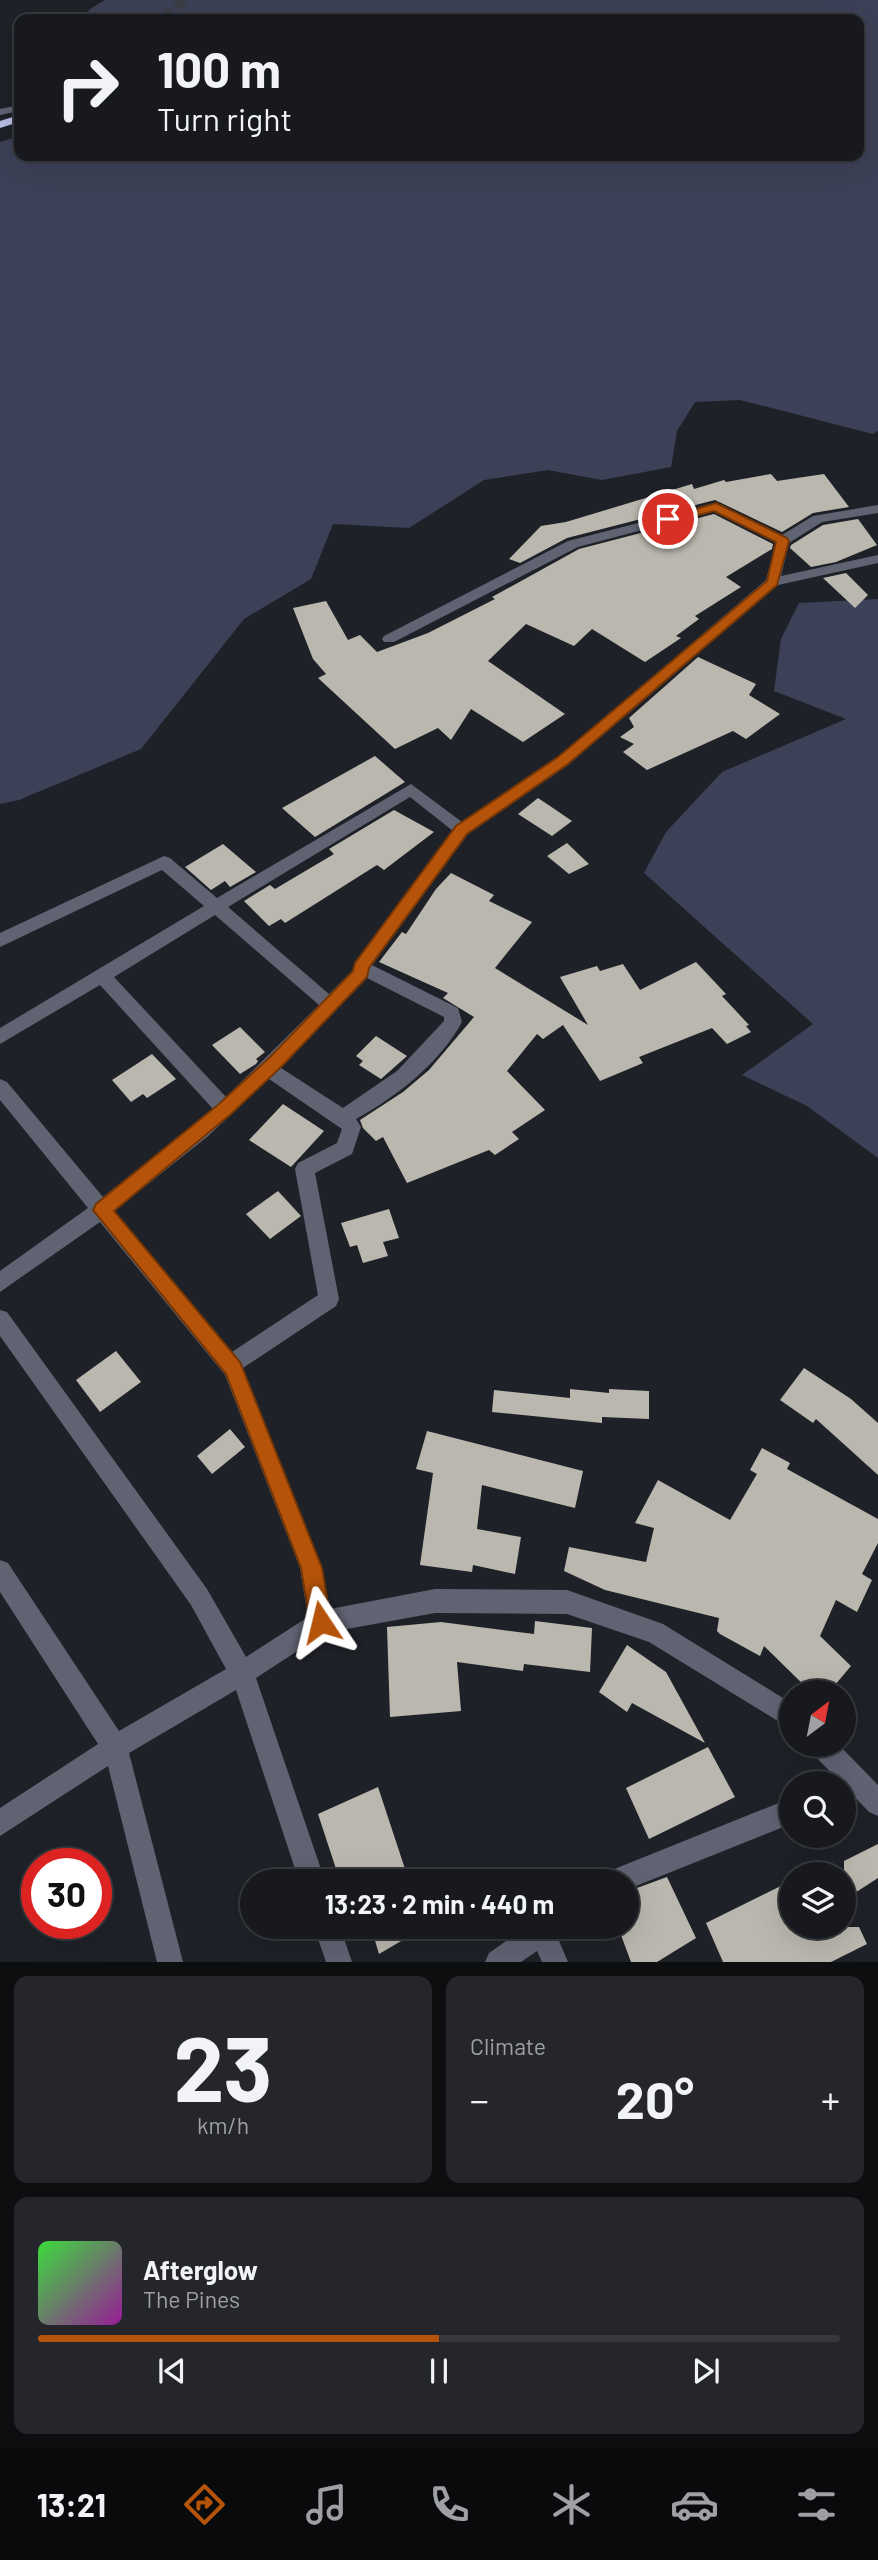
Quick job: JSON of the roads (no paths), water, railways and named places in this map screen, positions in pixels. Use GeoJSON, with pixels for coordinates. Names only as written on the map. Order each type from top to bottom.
{"type":"FeatureCollection","features":[{"type":"Feature","properties":{"kind":"street"},"geometry":{"type":"LineString","coordinates":[[389,639],[573,544],[716,507],[783,541]]}},
{"type":"Feature","properties":{"kind":"street"},"geometry":{"type":"LineString","coordinates":[[773,582],[783,541],[818,519],[878,509]]}},
{"type":"Feature","properties":{"kind":"street"},"geometry":{"type":"LineString","coordinates":[[360,967],[462,830],[563,761],[773,582],[878,559]]}},
{"type":"Feature","properties":{"kind":"street"},"geometry":{"type":"LineString","coordinates":[[0,1037],[411,789],[462,830]]}},
{"type":"Feature","properties":{"kind":"street"},"geometry":{"type":"LineString","coordinates":[[0,940],[164,862],[330,1005]]}},
{"type":"Feature","properties":{"kind":"street"},"geometry":{"type":"LineString","coordinates":[[0,1283],[102,1210],[225,1109],[268,1069],[362,972],[360,967]]}},
{"type":"Feature","properties":{"kind":"street"},"geometry":{"type":"LineString","coordinates":[[342,1117],[367,1105],[428,1055],[453,1022],[452,1013],[360,967]]}},
{"type":"Feature","properties":{"kind":"street"},"geometry":{"type":"LineString","coordinates":[[102,976],[225,1109]]}},
{"type":"Feature","properties":{"kind":"street"},"geometry":{"type":"LineString","coordinates":[[230,1365],[329,1298],[305,1169],[345,1149],[352,1127],[342,1117],[268,1069]]}},
{"type":"Feature","properties":{"kind":"street"},"geometry":{"type":"LineString","coordinates":[[0,1087],[230,1365],[311,1568],[321,1622]]}},
{"type":"Feature","properties":{"kind":"street"},"geometry":{"type":"LineString","coordinates":[[0,1319],[199,1597],[242,1673],[308,1869]]}},
{"type":"Feature","properties":{"kind":"street"},"geometry":{"type":"LineString","coordinates":[[0,1571],[114,1747],[170,1962]]}},
{"type":"Feature","properties":{"kind":"street"},"geometry":{"type":"LineString","coordinates":[[0,1823],[114,1747],[242,1673],[321,1622],[435,1601],[566,1602],[654,1632],[779,1710]]}},
{"type":"Feature","properties":{"kind":"street"},"geometry":{"type":"LineString","coordinates":[[856,1790],[878,1803]]}},
{"type":"Feature","properties":{"kind":"street"},"geometry":{"type":"LineString","coordinates":[[639,1872],[779,1816]]}},
{"type":"Feature","properties":{"kind":"street"},"geometry":{"type":"LineString","coordinates":[[331,1939],[339,1962]]}},
{"type":"Feature","properties":{"kind":"street"},"geometry":{"type":"LineString","coordinates":[[498,1962],[531,1939]]}},
{"type":"Feature","properties":{"kind":"street"},"geometry":{"type":"LineString","coordinates":[[548,1939],[555,1962]]}},
{"type":"Feature","properties":{"kind":"tunnel"},"geometry":{"type":"LineString","coordinates":[[169,14],[183,0]]}}]}
